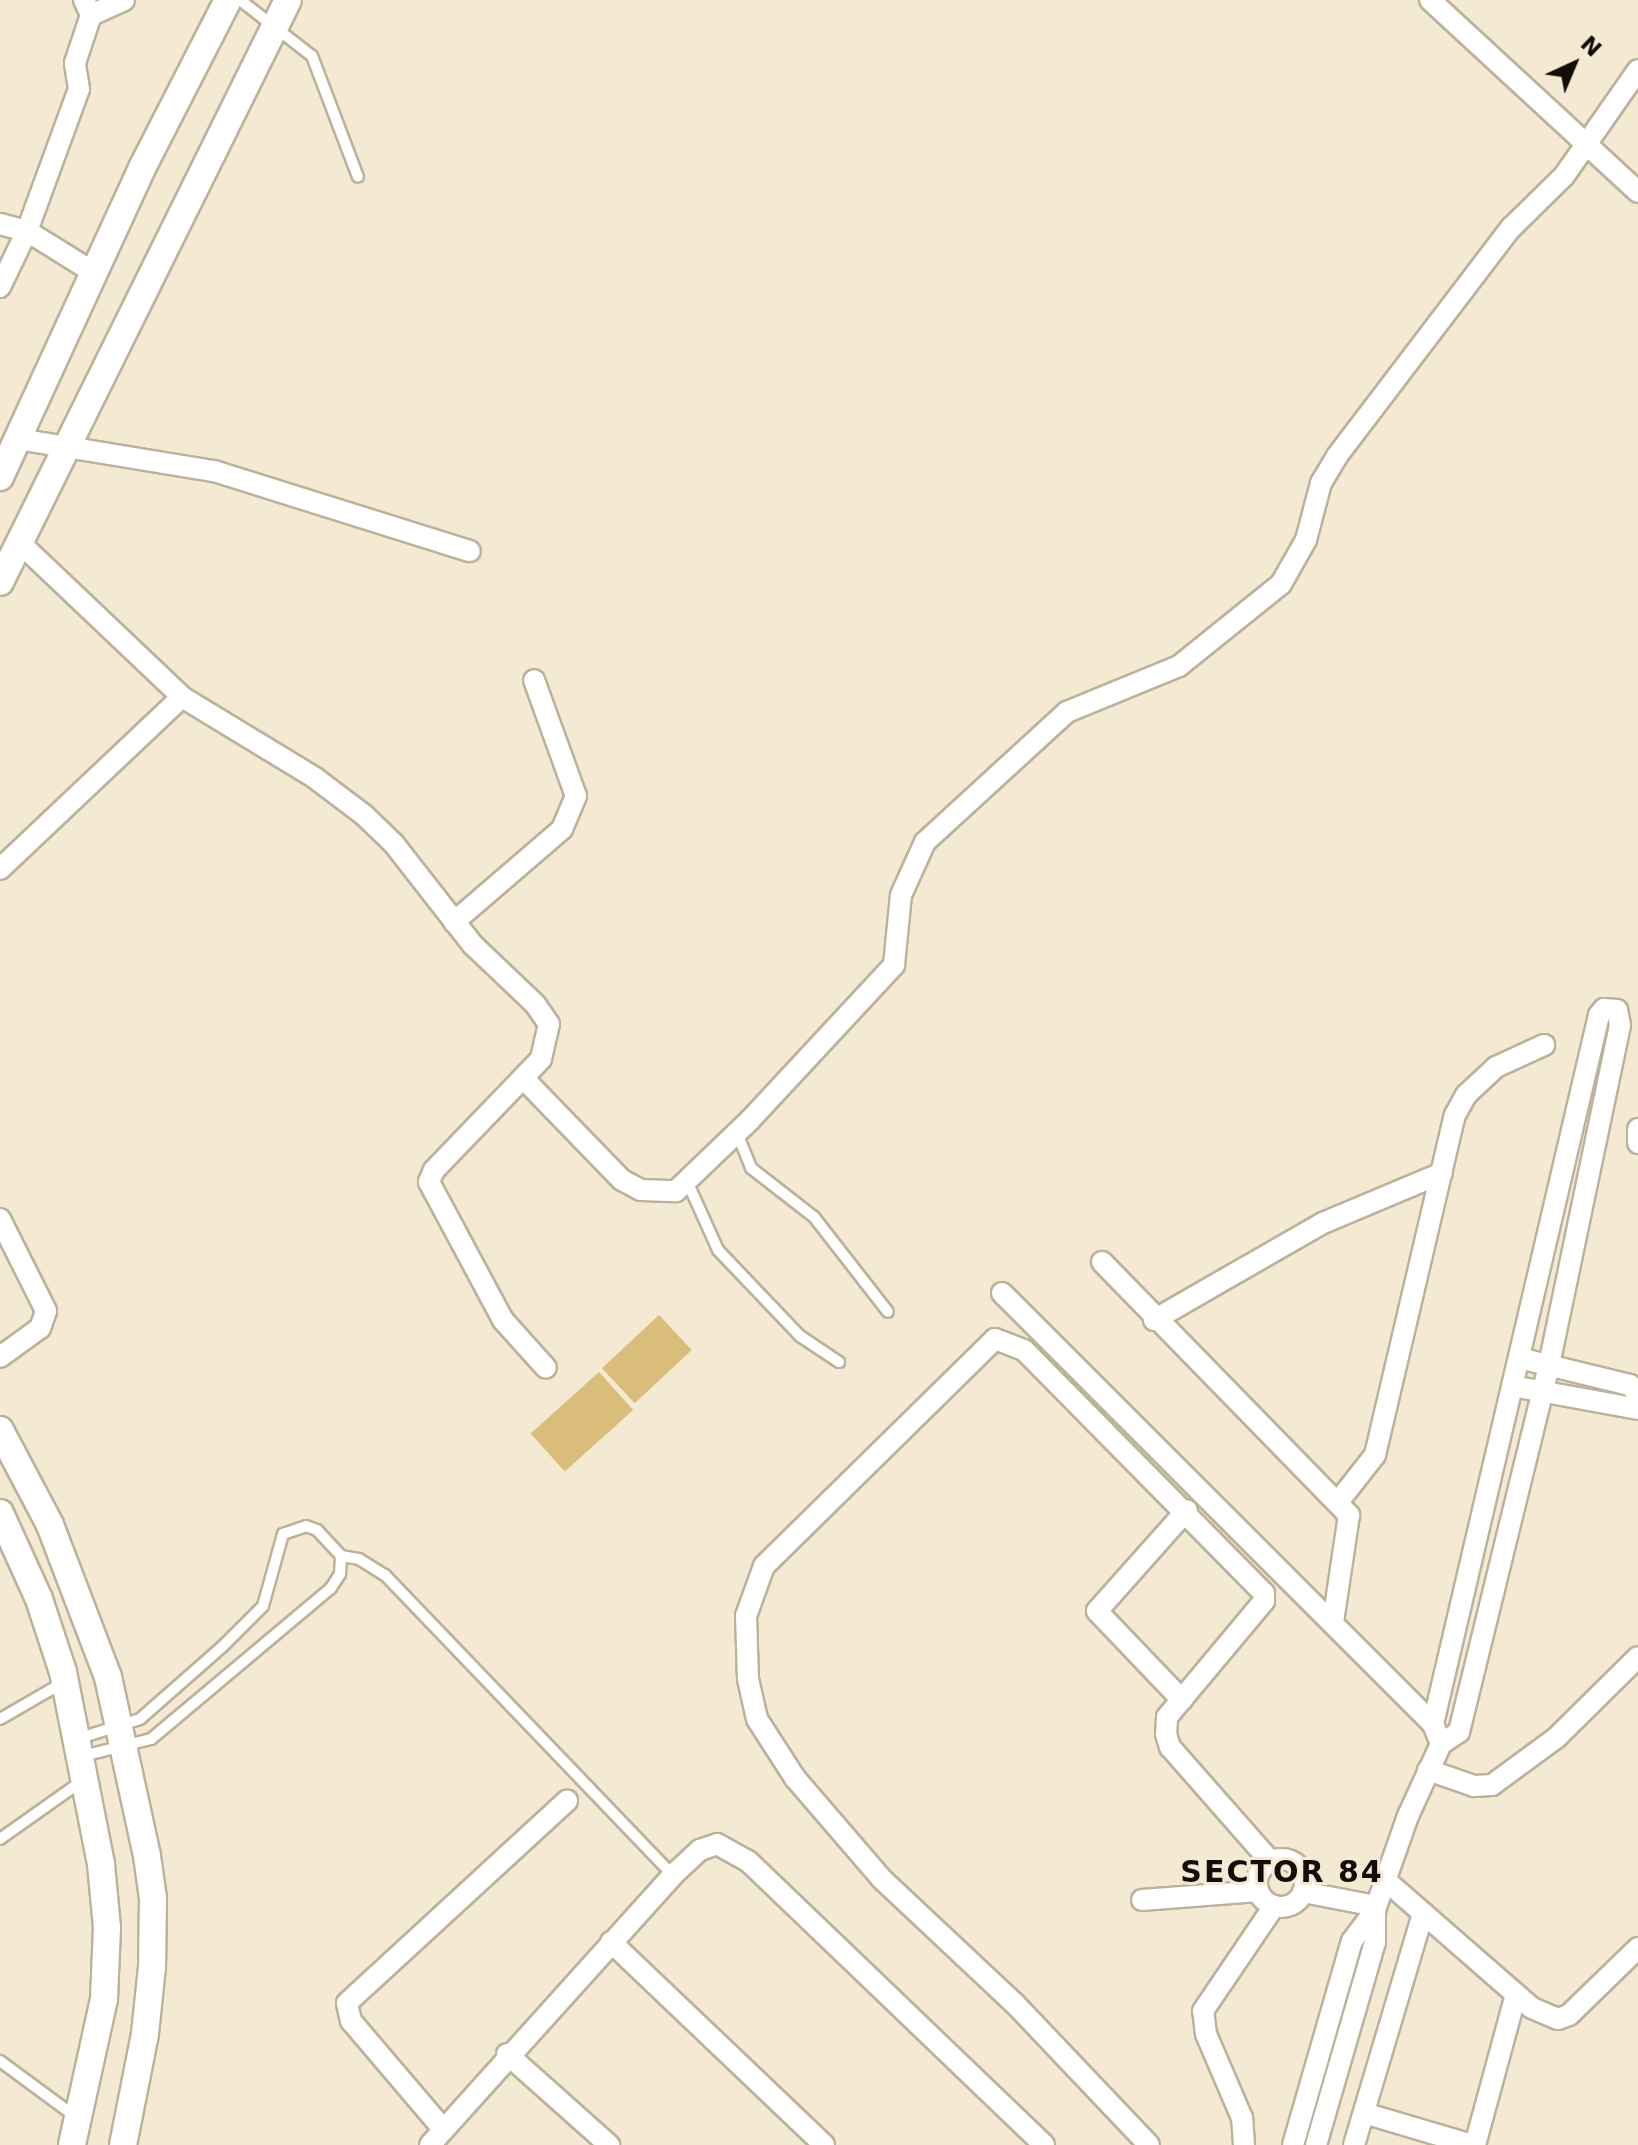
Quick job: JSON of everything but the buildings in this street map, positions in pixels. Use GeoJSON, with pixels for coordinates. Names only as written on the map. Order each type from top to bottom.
{"type":"FeatureCollection","features":[{"type":"Feature","properties":{"kind":"street"},"geometry":{"type":"LineString","coordinates":[[0,287],[27,231],[79,89],[75,63],[87,8],[124,0]]}},
{"type":"Feature","properties":{"kind":"street"},"geometry":{"type":"LineString","coordinates":[[0,477],[96,274],[142,168],[228,0]]}},
{"type":"Feature","properties":{"kind":"street"},"geometry":{"type":"LineString","coordinates":[[0,582],[288,0]]}},
{"type":"Feature","properties":{"kind":"street"},"geometry":{"type":"LineString","coordinates":[[1430,0],[1638,192]]}},
{"type":"Feature","properties":{"kind":"street"},"geometry":{"type":"LineString","coordinates":[[523,1078],[622,1180],[660,1193],[676,1191],[737,1133],[894,965],[901,895],[925,842],[1067,712],[1179,666],[1281,584],[1306,540],[1321,483],[1337,456],[1511,228],[1564,176],[1638,70]]}},
{"type":"Feature","properties":{"kind":"street"},"geometry":{"type":"LineString","coordinates":[[0,224],[27,231],[96,274]]}},
{"type":"Feature","properties":{"kind":"street"},"geometry":{"type":"LineString","coordinates":[[18,439],[214,471],[470,551]]}},
{"type":"Feature","properties":{"kind":"street"},"geometry":{"type":"LineString","coordinates":[[20,543],[182,697],[315,778],[364,815],[394,844],[454,922],[549,1024],[541,1059],[434,1170],[429,1182],[503,1320],[546,1368]]}},
{"type":"Feature","properties":{"kind":"street"},"geometry":{"type":"LineString","coordinates":[[454,922],[562,829],[576,796],[534,680]]}},
{"type":"Feature","properties":{"kind":"street"},"geometry":{"type":"LineString","coordinates":[[0,869],[182,697]]}},
{"type":"Feature","properties":{"kind":"street"},"geometry":{"type":"LineString","coordinates":[[1293,2145],[1313,2118],[1375,1942],[1376,1908],[1384,1879],[1441,1744],[1459,1732],[1549,1365],[1620,1025],[1617,1010],[1604,1009],[1599,1015],[1433,1724]]}},
{"type":"Feature","properties":{"kind":"street"},"geometry":{"type":"LineString","coordinates":[[1338,1502],[1375,1455],[1455,1115],[1466,1095],[1496,1067],[1544,1045]]}},
{"type":"Feature","properties":{"kind":"street"},"geometry":{"type":"LineString","coordinates":[[1638,1129],[1638,1143]]}},
{"type":"Feature","properties":{"kind":"street"},"geometry":{"type":"LineString","coordinates":[[1154,1320],[1323,1223],[1442,1173]]}},
{"type":"Feature","properties":{"kind":"street"},"geometry":{"type":"LineString","coordinates":[[0,1219],[46,1311],[40,1328],[0,1357]]}},
{"type":"Feature","properties":{"kind":"street"},"geometry":{"type":"LineString","coordinates":[[1102,1262],[1154,1320],[1349,1515],[1333,1622]]}},
{"type":"Feature","properties":{"kind":"street"},"geometry":{"type":"LineString","coordinates":[[1002,1293],[1433,1724],[1441,1744]]}},
{"type":"Feature","properties":{"kind":"street"},"geometry":{"type":"LineString","coordinates":[[1149,2145],[1015,2004],[881,1878],[795,1778],[757,1719],[748,1679],[746,1616],[764,1566],[995,1339],[1024,1350],[1256,1580],[1264,1601],[1167,1717],[1170,1747],[1270,1861],[1293,1862],[1305,1881],[1303,1892],[1286,1907],[1274,1906],[1258,1891],[1257,1879],[1270,1861]]}},
{"type":"Feature","properties":{"kind":"street"},"geometry":{"type":"LineString","coordinates":[[1519,1358],[1630,1385],[1638,1394]]}},
{"type":"Feature","properties":{"kind":"street"},"geometry":{"type":"LineString","coordinates":[[1512,1386],[1638,1409]]}},
{"type":"Feature","properties":{"kind":"street"},"geometry":{"type":"LineString","coordinates":[[0,1430],[50,1525],[77,1589],[123,1739],[153,1898],[145,2034],[123,2145]]}},
{"type":"Feature","properties":{"kind":"street"},"geometry":{"type":"LineString","coordinates":[[1182,1700],[1097,1611],[1187,1510]]}},
{"type":"Feature","properties":{"kind":"street"},"geometry":{"type":"LineString","coordinates":[[0,1513],[39,1599],[66,1681],[101,1864],[106,1967],[72,2145]]}},
{"type":"Feature","properties":{"kind":"street"},"geometry":{"type":"LineString","coordinates":[[1428,1770],[1474,1786],[1492,1785],[1556,1738],[1638,1657]]}},
{"type":"Feature","properties":{"kind":"street"},"geometry":{"type":"LineString","coordinates":[[443,2129],[351,2021],[347,2003],[567,1801]]}},
{"type":"Feature","properties":{"kind":"street"},"geometry":{"type":"LineString","coordinates":[[430,2145],[507,2054],[673,1875],[700,1850],[717,1844],[748,1861],[1044,2145]]}},
{"type":"Feature","properties":{"kind":"street"},"geometry":{"type":"LineString","coordinates":[[1384,1879],[1516,1994],[1547,2016],[1569,2015],[1638,1948]]}},
{"type":"Feature","properties":{"kind":"street"},"geometry":{"type":"LineString","coordinates":[[1142,1900],[1258,1891]]}},
{"type":"Feature","properties":{"kind":"street"},"geometry":{"type":"LineString","coordinates":[[1303,1892],[1376,1908]]}},
{"type":"Feature","properties":{"kind":"street"},"geometry":{"type":"LineString","coordinates":[[1244,2145],[1239,2110],[1206,2034],[1203,2011],[1274,1906]]}},
{"type":"Feature","properties":{"kind":"street"},"geometry":{"type":"LineString","coordinates":[[1354,2145],[1423,1913]]}},
{"type":"Feature","properties":{"kind":"street"},"geometry":{"type":"LineString","coordinates":[[611,1942],[824,2145]]}},
{"type":"Feature","properties":{"kind":"street"},"geometry":{"type":"LineString","coordinates":[[1364,2113],[1473,2145],[1516,1994]]}},
{"type":"Feature","properties":{"kind":"street"},"geometry":{"type":"LineString","coordinates":[[507,2054],[609,2145]]}},
{"type":"Feature","properties":{"kind":"street"},"geometry":{"type":"LineString","coordinates":[[1313,2118],[1316,2145]]}},
{"type":"Feature","properties":{"kind":"lane"},"geometry":{"type":"LineString","coordinates":[[240,0],[312,56],[358,177]]}},
{"type":"Feature","properties":{"kind":"lane"},"geometry":{"type":"LineString","coordinates":[[737,1133],[751,1168],[814,1217],[888,1312]]}},
{"type":"Feature","properties":{"kind":"lane"},"geometry":{"type":"LineString","coordinates":[[687,1180],[718,1250],[800,1336],[839,1362]]}},
{"type":"Feature","properties":{"kind":"lane"},"geometry":{"type":"LineString","coordinates":[[83,1758],[123,1739],[263,1606],[283,1534],[306,1526],[317,1530],[341,1556],[359,1559],[385,1575],[673,1875]]}},
{"type":"Feature","properties":{"kind":"lane"},"geometry":{"type":"LineString","coordinates":[[0,1839],[83,1758],[123,1739],[151,1739],[331,1588],[340,1574],[341,1556]]}},
{"type":"Feature","properties":{"kind":"lane"},"geometry":{"type":"LineString","coordinates":[[0,1719],[66,1681]]}},
{"type":"Feature","properties":{"kind":"lane"},"geometry":{"type":"LineString","coordinates":[[0,2061],[79,2119]]}},
{"type":"Feature","properties":{"kind":"shaded area"},"geometry":{"type":"Polygon","coordinates":[[[659,1315],[692,1350],[635,1403],[602,1368],[659,1315]]]}},
{"type":"Feature","properties":{"kind":"shaded area"},"geometry":{"type":"Polygon","coordinates":[[[599,1372],[633,1410],[565,1471],[531,1434],[599,1372]]]}},
{"type":"Feature","properties":{"kind":"district","name":"SECTOR 84"},"geometry":{"type":"Point","coordinates":[1282,1872]}}]}
